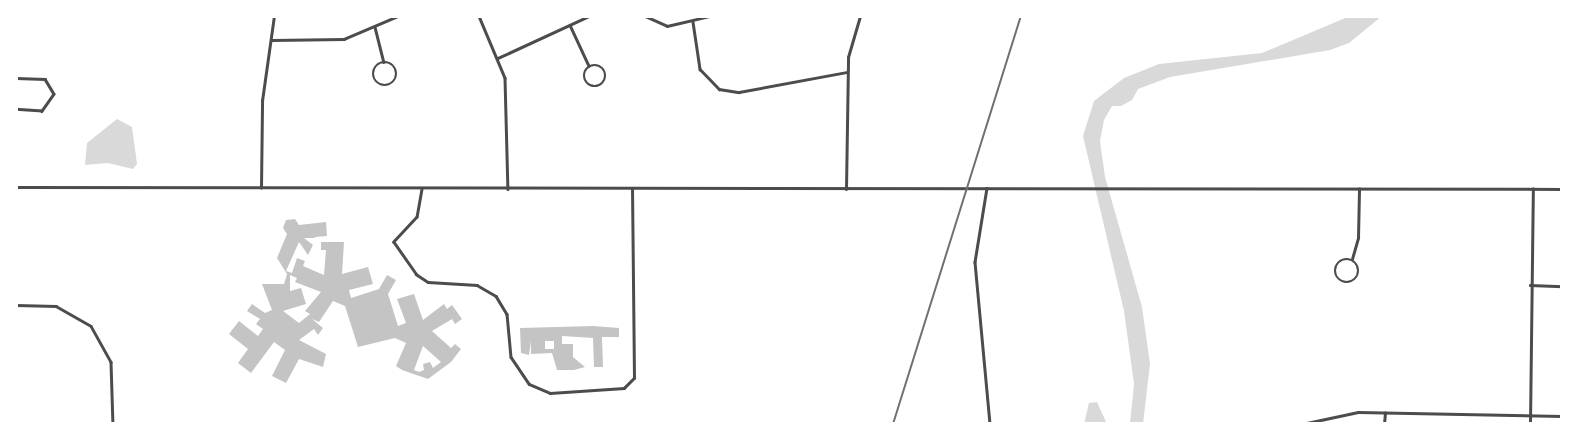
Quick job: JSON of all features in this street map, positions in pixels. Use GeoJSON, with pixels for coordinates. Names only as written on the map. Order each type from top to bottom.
{"type":"FeatureCollection","features":[{"type":"Feature","properties":{"kind":"street"},"geometry":{"type":"LineString","coordinates":[[261,188],[262,101],[274,16]]}},
{"type":"Feature","properties":{"kind":"street"},"geometry":{"type":"LineString","coordinates":[[272,40],[344,39],[398,16]]}},
{"type":"Feature","properties":{"kind":"street"},"geometry":{"type":"LineString","coordinates":[[479,16],[498,58],[508,108],[508,189]]}},
{"type":"Feature","properties":{"kind":"street"},"geometry":{"type":"LineString","coordinates":[[498,58],[589,16]]}},
{"type":"Feature","properties":{"kind":"street"},"geometry":{"type":"LineString","coordinates":[[645,16],[667,26],[693,22],[710,16]]}},
{"type":"Feature","properties":{"kind":"street"},"geometry":{"type":"LineString","coordinates":[[846,189],[847,72],[851,43],[860,16]]}},
{"type":"Feature","properties":{"kind":"street"},"geometry":{"type":"LineString","coordinates":[[693,22],[700,69],[719,89],[740,92],[847,72]]}},
{"type":"Feature","properties":{"kind":"street"},"geometry":{"type":"LineString","coordinates":[[570,24],[590,66]]}},
{"type":"Feature","properties":{"kind":"street"},"geometry":{"type":"LineString","coordinates":[[375,27],[384,62],[396,74],[385,86],[377,83],[373,72],[384,62]]}},
{"type":"Feature","properties":{"kind":"street"},"geometry":{"type":"LineString","coordinates":[[597,65],[606,71],[602,85],[591,87],[585,82],[584,75],[590,66],[597,65]]}},
{"type":"Feature","properties":{"kind":"street"},"geometry":{"type":"LineString","coordinates":[[16,78],[45,79],[54,94],[42,111],[16,110]]}},
{"type":"Feature","properties":{"kind":"street"},"geometry":{"type":"LineString","coordinates":[[16,187],[1562,189]]}},
{"type":"Feature","properties":{"kind":"street"},"geometry":{"type":"LineString","coordinates":[[987,188],[975,262],[990,424]]}},
{"type":"Feature","properties":{"kind":"street"},"geometry":{"type":"LineString","coordinates":[[422,189],[417,217],[394,242],[416,274],[428,282],[477,285],[496,296],[507,314],[510,357],[529,384],[550,393],[624,388],[634,378],[632,189]]}},
{"type":"Feature","properties":{"kind":"street"},"geometry":{"type":"LineString","coordinates":[[1352,260],[1358,238],[1359,189]]}},
{"type":"Feature","properties":{"kind":"street"},"geometry":{"type":"LineString","coordinates":[[1530,424],[1530,285],[1533,189]]}},
{"type":"Feature","properties":{"kind":"street"},"geometry":{"type":"LineString","coordinates":[[1343,260],[1352,260],[1359,266],[1359,276],[1352,282],[1343,282],[1336,276],[1336,266],[1343,260]]}},
{"type":"Feature","properties":{"kind":"street"},"geometry":{"type":"LineString","coordinates":[[1530,285],[1562,286]]}},
{"type":"Feature","properties":{"kind":"street"},"geometry":{"type":"LineString","coordinates":[[16,305],[56,306],[87,323],[111,362],[113,424]]}},
{"type":"Feature","properties":{"kind":"street"},"geometry":{"type":"LineString","coordinates":[[1302,424],[1348,413],[1562,416]]}},
{"type":"Feature","properties":{"kind":"street"},"geometry":{"type":"LineString","coordinates":[[1384,413],[1384,424]]}},
{"type":"Feature","properties":{"kind":"shaded area"},"geometry":{"type":"Polygon","coordinates":[[[1350,16],[1382,16],[1349,43],[1330,50],[1170,77],[1138,89],[1132,100],[1121,106],[1112,106],[1104,120],[1100,141],[1105,177],[1142,307],[1150,364],[1143,424],[1130,424],[1134,384],[1124,311],[1083,136],[1094,101],[1124,78],[1159,64],[1262,53],[1350,16]]]}},
{"type":"Feature","properties":{"kind":"shaded area"},"geometry":{"type":"Polygon","coordinates":[[[117,119],[132,127],[137,164],[133,169],[108,163],[85,165],[87,143],[117,119]]]}},
{"type":"Feature","properties":{"kind":"shaded area"},"geometry":{"type":"Polygon","coordinates":[[[1097,402],[1107,424],[1084,424],[1089,403],[1097,402]]]}},
{"type":"Feature","properties":{"kind":"building"},"geometry":{"type":"Polygon","coordinates":[[[295,219],[299,225],[326,222],[327,236],[304,238],[313,245],[308,255],[299,242],[286,271],[292,273],[297,258],[305,261],[303,266],[324,275],[326,250],[321,250],[321,242],[344,242],[342,274],[368,267],[373,284],[349,290],[351,298],[379,289],[387,275],[396,280],[388,294],[398,326],[406,323],[397,299],[414,294],[423,320],[444,304],[447,309],[452,305],[462,319],[455,324],[452,319],[432,331],[451,348],[455,344],[461,349],[451,362],[428,379],[402,370],[396,366],[406,343],[395,338],[358,347],[345,306],[333,301],[319,322],[312,319],[323,328],[318,335],[314,329],[299,340],[326,354],[323,367],[299,359],[286,383],[272,376],[285,350],[274,342],[251,373],[238,363],[248,349],[229,334],[239,321],[258,336],[263,329],[256,324],[260,319],[247,311],[252,304],[265,313],[272,310],[262,284],[284,284],[287,274],[277,258],[287,234],[283,228],[286,220],[295,219]],[[290,275],[290,291],[301,288],[306,304],[283,311],[299,323],[310,314],[305,311],[321,292],[295,282],[297,278],[290,275]],[[423,346],[414,370],[419,372],[424,370],[423,364],[430,362],[433,368],[441,362],[423,346]]]}},
{"type":"Feature","properties":{"kind":"building"},"geometry":{"type":"Polygon","coordinates":[[[593,326],[619,328],[619,337],[602,337],[603,367],[594,367],[593,338],[562,336],[562,344],[573,344],[573,357],[585,367],[574,370],[557,370],[552,353],[531,354],[531,341],[529,355],[521,353],[520,328],[593,326]],[[545,341],[545,349],[554,349],[554,341],[545,341]]]}},
{"type":"Feature","properties":{"kind":"railway"},"geometry":{"type":"LineString","coordinates":[[893,424],[1021,16]]}}]}
